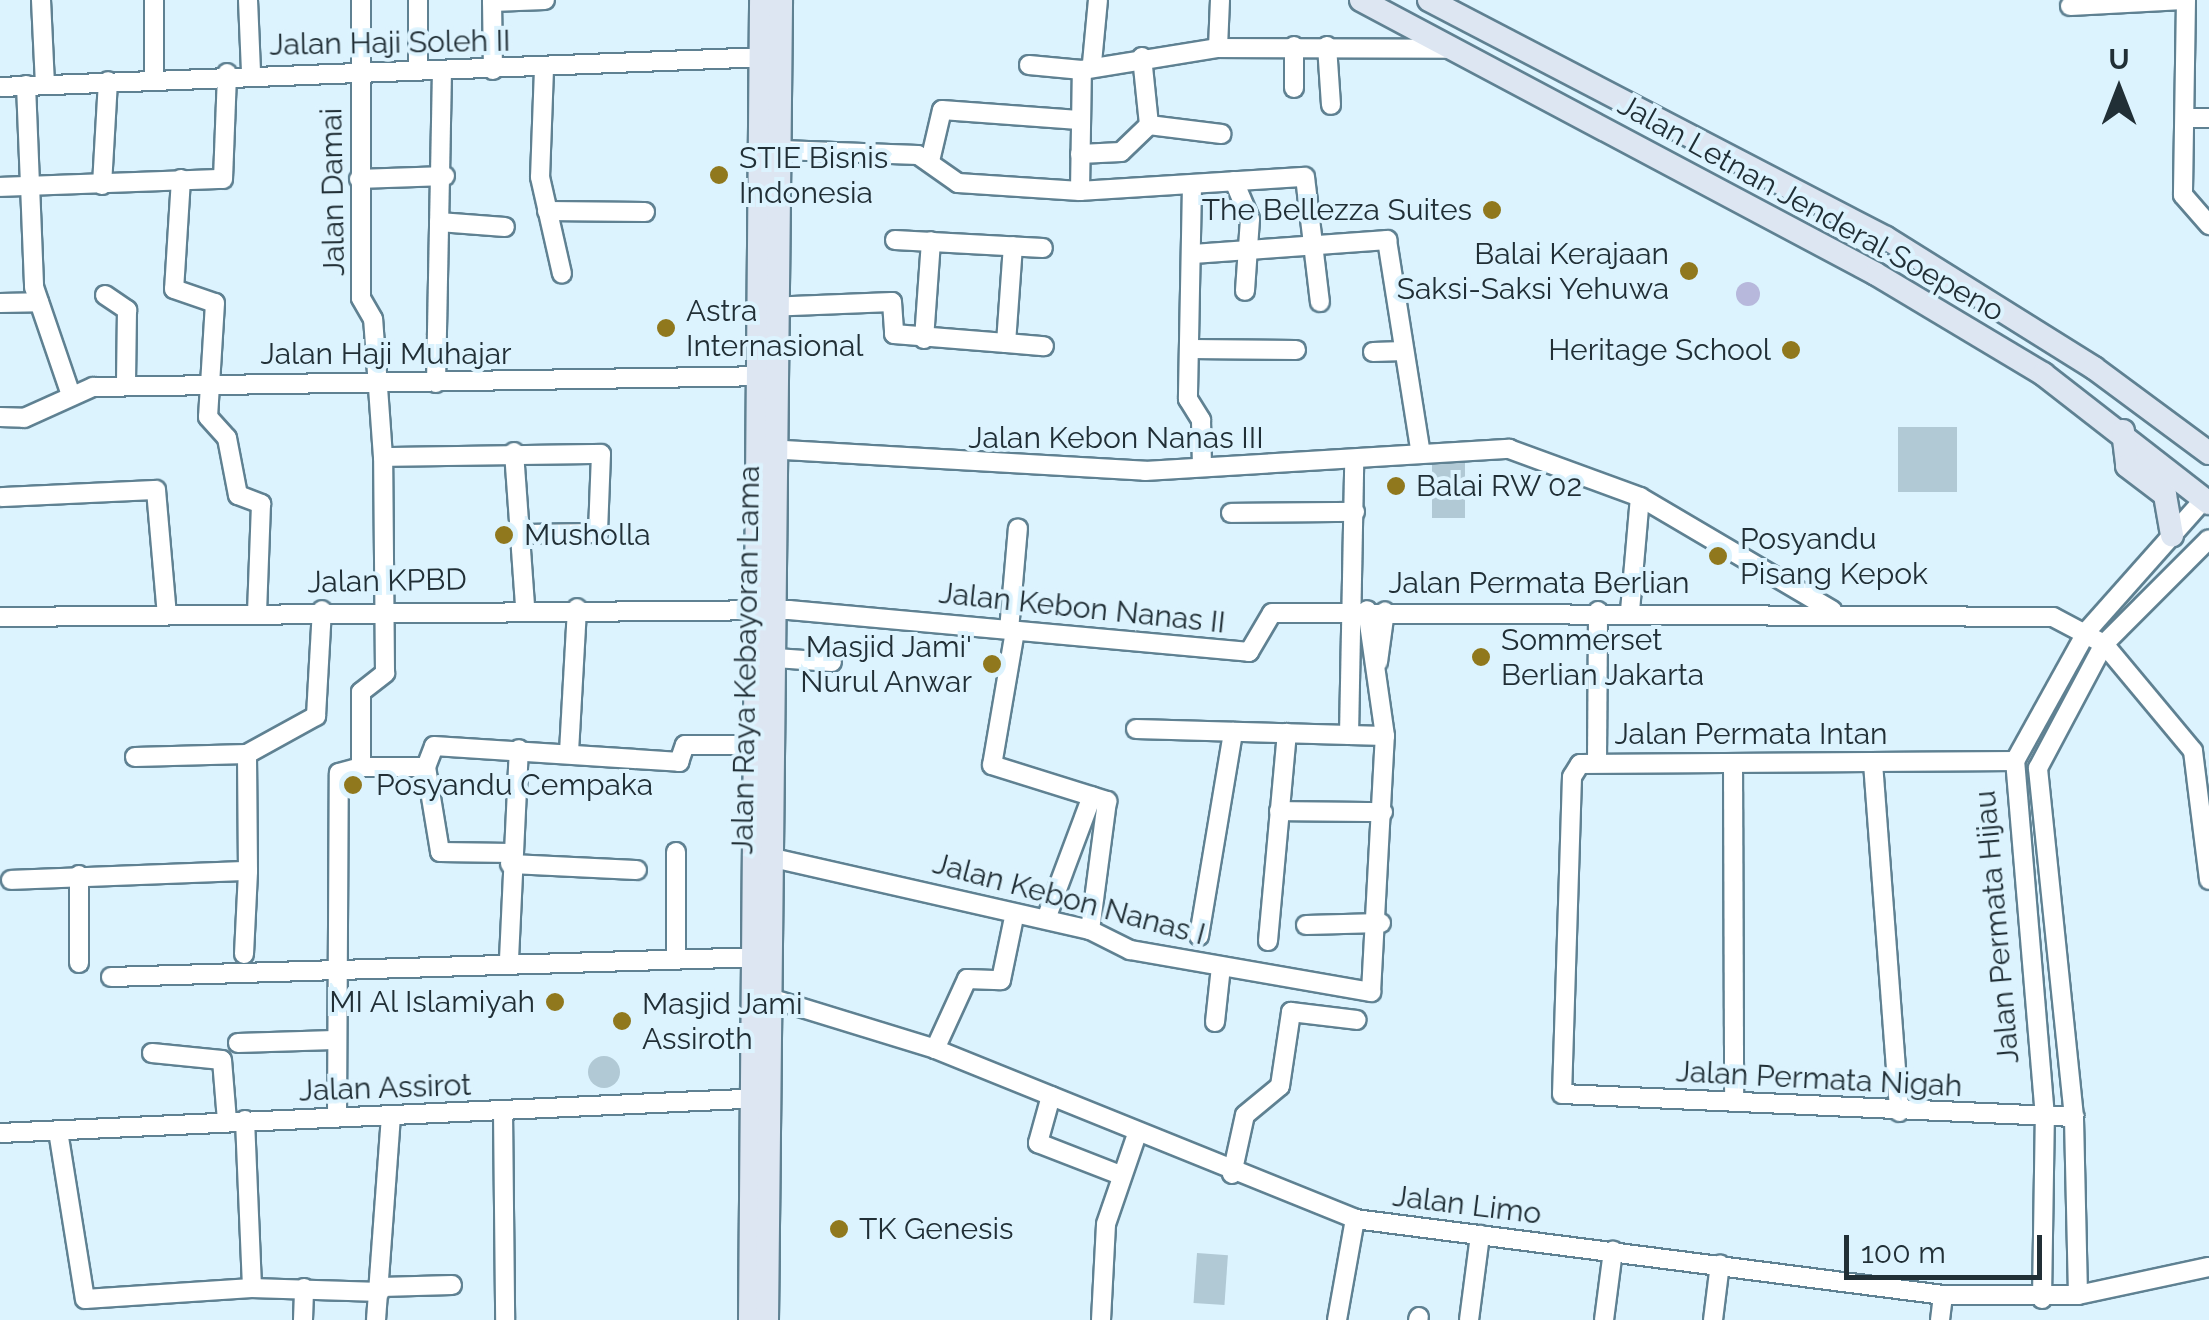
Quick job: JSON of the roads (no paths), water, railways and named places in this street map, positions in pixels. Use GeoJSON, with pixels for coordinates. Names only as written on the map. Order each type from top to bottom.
{"type":"FeatureCollection","features":[{"type":"Feature","properties":{"kind":"main road","name":"Jalan Raya Kebayoran Lama"},"geometry":{"type":"LineString","coordinates":[[761,0],[781,150],[770,308]]}},
{"type":"Feature","properties":{"kind":"main road","name":"Jalan Raya Kebayoran Lama"},"geometry":{"type":"LineString","coordinates":[[764,856],[755,745],[767,610],[771,56],[781,0]]}},
{"type":"Feature","properties":{"kind":"main road","name":"Jalan Letnan Jenderal Soepeno"},"geometry":{"type":"LineString","coordinates":[[1361,0],[1799,230],[2043,374],[2123,431],[2207,499]]}},
{"type":"Feature","properties":{"kind":"main road","name":"Jalan Letnan Jenderal Soepeno"},"geometry":{"type":"LineString","coordinates":[[1429,0],[1697,130],[1894,233],[2209,453]]}},
{"type":"Feature","properties":{"kind":"main road"},"geometry":{"type":"LineString","coordinates":[[1526,50],[1562,48]]}},
{"type":"Feature","properties":{"kind":"main road"},"geometry":{"type":"LineString","coordinates":[[2043,374],[2059,364],[2062,347]]}},
{"type":"Feature","properties":{"kind":"main road"},"geometry":{"type":"LineString","coordinates":[[2123,431],[2128,466],[2165,495],[2172,535]]}},
{"type":"Feature","properties":{"kind":"main road","name":"Jalan Raya Kebayoran Lama"},"geometry":{"type":"LineString","coordinates":[[766,1320],[762,1098],[764,856],[776,658],[767,610]]}},
{"type":"Feature","properties":{"kind":"main road","name":"Jalan Raya Kebayoran Lama"},"geometry":{"type":"LineString","coordinates":[[750,1320],[762,1098]]}},
{"type":"Feature","properties":{"kind":"street"},"geometry":{"type":"LineString","coordinates":[[41,0],[32,189],[39,302],[72,395]]}},
{"type":"Feature","properties":{"kind":"street"},"geometry":{"type":"LineString","coordinates":[[154,0],[154,77]]}},
{"type":"Feature","properties":{"kind":"street"},"geometry":{"type":"LineString","coordinates":[[248,0],[251,72]]}},
{"type":"Feature","properties":{"kind":"street","name":"Jalan Damai"},"geometry":{"type":"LineString","coordinates":[[361,0],[361,298],[372,316],[383,457],[385,672],[361,692],[361,767]]}},
{"type":"Feature","properties":{"kind":"street"},"geometry":{"type":"LineString","coordinates":[[418,0],[418,71]]}},
{"type":"Feature","properties":{"kind":"street"},"geometry":{"type":"LineString","coordinates":[[493,70],[492,1],[545,0]]}},
{"type":"Feature","properties":{"kind":"street"},"geometry":{"type":"LineString","coordinates":[[1080,190],[1079,120],[1098,0]]}},
{"type":"Feature","properties":{"kind":"street"},"geometry":{"type":"LineString","coordinates":[[1218,48],[1220,0]]}},
{"type":"Feature","properties":{"kind":"street"},"geometry":{"type":"LineString","coordinates":[[2070,6],[2185,0],[2183,194],[2209,225]]}},
{"type":"Feature","properties":{"kind":"street"},"geometry":{"type":"LineString","coordinates":[[1384,49],[1400,20]]}},
{"type":"Feature","properties":{"kind":"street"},"geometry":{"type":"LineString","coordinates":[[1294,46],[1294,88]]}},
{"type":"Feature","properties":{"kind":"street"},"geometry":{"type":"LineString","coordinates":[[1326,46],[1331,105]]}},
{"type":"Feature","properties":{"kind":"street"},"geometry":{"type":"LineString","coordinates":[[1028,66],[1087,66],[1218,48],[1457,49]]}},
{"type":"Feature","properties":{"kind":"street","name":"Jalan Haji Soleh II"},"geometry":{"type":"LineString","coordinates":[[0,87],[251,72],[544,69],[771,56]]}},
{"type":"Feature","properties":{"kind":"street"},"geometry":{"type":"LineString","coordinates":[[1142,57],[1149,125]]}},
{"type":"Feature","properties":{"kind":"street"},"geometry":{"type":"LineString","coordinates":[[544,69],[547,211],[562,274]]}},
{"type":"Feature","properties":{"kind":"street"},"geometry":{"type":"LineString","coordinates":[[436,383],[439,222],[445,176],[442,70]]}},
{"type":"Feature","properties":{"kind":"street"},"geometry":{"type":"LineString","coordinates":[[0,187],[32,189],[223,178],[227,73]]}},
{"type":"Feature","properties":{"kind":"street"},"geometry":{"type":"LineString","coordinates":[[102,185],[108,81]]}},
{"type":"Feature","properties":{"kind":"street"},"geometry":{"type":"LineString","coordinates":[[930,161],[944,110],[1079,120]]}},
{"type":"Feature","properties":{"kind":"street"},"geometry":{"type":"LineString","coordinates":[[2186,118],[2209,118]]}},
{"type":"Feature","properties":{"kind":"street"},"geometry":{"type":"LineString","coordinates":[[1149,125],[1221,134]]}},
{"type":"Feature","properties":{"kind":"street"},"geometry":{"type":"LineString","coordinates":[[1080,154],[1121,152],[1149,125]]}},
{"type":"Feature","properties":{"kind":"street"},"geometry":{"type":"LineString","coordinates":[[781,150],[930,161],[958,183],[1080,190],[1306,178],[1320,302]]}},
{"type":"Feature","properties":{"kind":"street"},"geometry":{"type":"LineString","coordinates":[[359,179],[445,176]]}},
{"type":"Feature","properties":{"kind":"street"},"geometry":{"type":"LineString","coordinates":[[180,179],[174,289],[214,299],[209,421],[227,438],[238,495],[261,504],[258,612]]}},
{"type":"Feature","properties":{"kind":"street"},"geometry":{"type":"LineString","coordinates":[[1234,182],[1250,216],[1245,291]]}},
{"type":"Feature","properties":{"kind":"street"},"geometry":{"type":"LineString","coordinates":[[1192,185],[1188,399],[1200,420],[1202,467]]}},
{"type":"Feature","properties":{"kind":"street"},"geometry":{"type":"LineString","coordinates":[[547,211],[646,212]]}},
{"type":"Feature","properties":{"kind":"street"},"geometry":{"type":"LineString","coordinates":[[439,222],[505,228]]}},
{"type":"Feature","properties":{"kind":"street"},"geometry":{"type":"LineString","coordinates":[[894,240],[1042,248]]}},
{"type":"Feature","properties":{"kind":"street"},"geometry":{"type":"LineString","coordinates":[[1193,254],[1247,254],[1387,240],[1420,449]]}},
{"type":"Feature","properties":{"kind":"street"},"geometry":{"type":"LineString","coordinates":[[924,339],[931,241]]}},
{"type":"Feature","properties":{"kind":"street"},"geometry":{"type":"LineString","coordinates":[[1006,343],[1013,246]]}},
{"type":"Feature","properties":{"kind":"street"},"geometry":{"type":"LineString","coordinates":[[105,295],[127,310],[126,386]]}},
{"type":"Feature","properties":{"kind":"street"},"geometry":{"type":"LineString","coordinates":[[0,303],[39,302]]}},
{"type":"Feature","properties":{"kind":"street"},"geometry":{"type":"LineString","coordinates":[[770,308],[892,302],[892,332],[924,339],[1044,346]]}},
{"type":"Feature","properties":{"kind":"street"},"geometry":{"type":"LineString","coordinates":[[1191,349],[1296,350]]}},
{"type":"Feature","properties":{"kind":"street"},"geometry":{"type":"LineString","coordinates":[[1374,352],[1404,351]]}},
{"type":"Feature","properties":{"kind":"street","name":"Jalan Haji Muhajar"},"geometry":{"type":"LineString","coordinates":[[0,417],[24,418],[72,395],[126,386],[208,382],[377,386],[769,376]]}},
{"type":"Feature","properties":{"kind":"street","name":"Jalan Kebon Nanas III"},"geometry":{"type":"LineString","coordinates":[[768,449],[1029,470],[1354,464],[1387,449],[1528,452],[1640,497],[1832,610]]}},
{"type":"Feature","properties":{"kind":"street"},"geometry":{"type":"LineString","coordinates":[[383,457],[590,450],[603,460],[598,532],[525,534]]}},
{"type":"Feature","properties":{"kind":"street"},"geometry":{"type":"LineString","coordinates":[[514,452],[514,509],[525,534],[525,606]]}},
{"type":"Feature","properties":{"kind":"street"},"geometry":{"type":"LineString","coordinates":[[1306,925],[1381,923],[1385,736],[1378,662],[1368,652],[1369,610],[1355,512],[1354,464]]}},
{"type":"Feature","properties":{"kind":"street"},"geometry":{"type":"LineString","coordinates":[[1,497],[156,490],[167,615]]}},
{"type":"Feature","properties":{"kind":"street"},"geometry":{"type":"LineString","coordinates":[[1630,610],[1640,497]]}},
{"type":"Feature","properties":{"kind":"street","name":"Jalan Permata Hijau"},"geometry":{"type":"LineString","coordinates":[[2042,1299],[2045,1116],[2014,761],[2087,631],[2207,499]]}},
{"type":"Feature","properties":{"kind":"street"},"geometry":{"type":"LineString","coordinates":[[1231,513],[1355,512]]}},
{"type":"Feature","properties":{"kind":"street"},"geometry":{"type":"LineString","coordinates":[[1018,528],[1012,630],[992,767],[1092,796],[1109,806],[1090,930]]}},
{"type":"Feature","properties":{"kind":"street","name":"Jalan Permata Hijau"},"geometry":{"type":"LineString","coordinates":[[2078,1295],[2074,1117],[2037,778],[2104,644],[2209,539]]}},
{"type":"Feature","properties":{"kind":"street","name":"Jalan KPBD"},"geometry":{"type":"LineString","coordinates":[[0,617],[525,606],[767,610]]}},
{"type":"Feature","properties":{"kind":"street"},"geometry":{"type":"LineString","coordinates":[[569,752],[576,608]]}},
{"type":"Feature","properties":{"kind":"street"},"geometry":{"type":"LineString","coordinates":[[135,757],[247,754],[319,712],[322,610]]}},
{"type":"Feature","properties":{"kind":"street","name":"Jalan Kebon Nanas II"},"geometry":{"type":"LineString","coordinates":[[767,610],[1250,652],[1268,614],[1369,610]]}},
{"type":"Feature","properties":{"kind":"street"},"geometry":{"type":"LineString","coordinates":[[1349,735],[1369,610]]}},
{"type":"Feature","properties":{"kind":"street","name":"Jalan Permata Berlian"},"geometry":{"type":"LineString","coordinates":[[1369,610],[1832,610],[2037,615],[2087,631],[2104,644],[2194,751],[2209,880]]}},
{"type":"Feature","properties":{"kind":"street"},"geometry":{"type":"LineString","coordinates":[[1596,761],[1598,611]]}},
{"type":"Feature","properties":{"kind":"street"},"geometry":{"type":"LineString","coordinates":[[776,658],[832,662]]}},
{"type":"Feature","properties":{"kind":"street"},"geometry":{"type":"LineString","coordinates":[[1136,729],[1385,736]]}},
{"type":"Feature","properties":{"kind":"street"},"geometry":{"type":"LineString","coordinates":[[1199,936],[1233,732]]}},
{"type":"Feature","properties":{"kind":"street"},"geometry":{"type":"LineString","coordinates":[[1268,941],[1288,733]]}},
{"type":"Feature","properties":{"kind":"street"},"geometry":{"type":"LineString","coordinates":[[637,870],[439,851],[426,767],[434,746],[679,762],[683,746],[755,745]]}},
{"type":"Feature","properties":{"kind":"street"},"geometry":{"type":"LineString","coordinates":[[508,959],[519,749]]}},
{"type":"Feature","properties":{"kind":"street"},"geometry":{"type":"LineString","coordinates":[[244,954],[247,754]]}},
{"type":"Feature","properties":{"kind":"street","name":"Jalan Permata Intan"},"geometry":{"type":"LineString","coordinates":[[1562,1094],[1572,777],[1596,761],[2014,761]]}},
{"type":"Feature","properties":{"kind":"street"},"geometry":{"type":"LineString","coordinates":[[1733,762],[1734,1102]]}},
{"type":"Feature","properties":{"kind":"street"},"geometry":{"type":"LineString","coordinates":[[1873,762],[1899,1112]]}},
{"type":"Feature","properties":{"kind":"street"},"geometry":{"type":"LineString","coordinates":[[338,1116],[334,1040],[341,971],[340,773],[361,767],[426,767]]}},
{"type":"Feature","properties":{"kind":"street"},"geometry":{"type":"LineString","coordinates":[[1046,919],[1092,796]]}},
{"type":"Feature","properties":{"kind":"street"},"geometry":{"type":"LineString","coordinates":[[1279,811],[1384,812]]}},
{"type":"Feature","properties":{"kind":"street"},"geometry":{"type":"LineString","coordinates":[[676,852],[676,955]]}},
{"type":"Feature","properties":{"kind":"street","name":"Jalan Kebon Nanas I"},"geometry":{"type":"LineString","coordinates":[[764,856],[1090,930],[1130,950],[1370,992],[1381,923]]}},
{"type":"Feature","properties":{"kind":"street"},"geometry":{"type":"LineString","coordinates":[[11,880],[248,871]]}},
{"type":"Feature","properties":{"kind":"street"},"geometry":{"type":"LineString","coordinates":[[79,876],[79,963]]}},
{"type":"Feature","properties":{"kind":"street"},"geometry":{"type":"LineString","coordinates":[[934,1049],[965,980],[1000,980],[1013,922]]}},
{"type":"Feature","properties":{"kind":"street"},"geometry":{"type":"LineString","coordinates":[[111,977],[341,971],[508,959],[676,955],[764,958]]}},
{"type":"Feature","properties":{"kind":"street"},"geometry":{"type":"LineString","coordinates":[[1215,1022],[1222,966]]}},
{"type":"Feature","properties":{"kind":"street","name":"Jalan Limo"},"geometry":{"type":"LineString","coordinates":[[763,995],[934,1049],[1232,1174],[1355,1219],[1943,1295],[2042,1299],[2209,1267]]}},
{"type":"Feature","properties":{"kind":"street"},"geometry":{"type":"LineString","coordinates":[[1232,1174],[1245,1115],[1280,1086],[1291,1012],[1356,1020]]}},
{"type":"Feature","properties":{"kind":"street"},"geometry":{"type":"LineString","coordinates":[[238,1042],[334,1040]]}},
{"type":"Feature","properties":{"kind":"street"},"geometry":{"type":"LineString","coordinates":[[152,1053],[222,1060],[236,1121],[252,1288]]}},
{"type":"Feature","properties":{"kind":"street","name":"Jalan Permata Nigah"},"geometry":{"type":"LineString","coordinates":[[1562,1094],[2074,1117]]}},
{"type":"Feature","properties":{"kind":"street"},"geometry":{"type":"LineString","coordinates":[[1051,1096],[1038,1144],[1120,1175]]}},
{"type":"Feature","properties":{"kind":"street","name":"Jalan Assirot"},"geometry":{"type":"LineString","coordinates":[[0,1133],[762,1098]]}},
{"type":"Feature","properties":{"kind":"street"},"geometry":{"type":"LineString","coordinates":[[503,1112],[505,1320]]}},
{"type":"Feature","properties":{"kind":"street"},"geometry":{"type":"LineString","coordinates":[[376,1320],[391,1116]]}},
{"type":"Feature","properties":{"kind":"street"},"geometry":{"type":"LineString","coordinates":[[58,1131],[85,1299],[252,1288],[381,1290],[452,1285]]}},
{"type":"Feature","properties":{"kind":"street"},"geometry":{"type":"LineString","coordinates":[[1101,1320],[1106,1224],[1137,1134]]}},
{"type":"Feature","properties":{"kind":"street"},"geometry":{"type":"LineString","coordinates":[[1337,1320],[1355,1219]]}},
{"type":"Feature","properties":{"kind":"street"},"geometry":{"type":"LineString","coordinates":[[1469,1320],[1480,1235]]}},
{"type":"Feature","properties":{"kind":"street"},"geometry":{"type":"LineString","coordinates":[[1604,1320],[1613,1251]]}},
{"type":"Feature","properties":{"kind":"street"},"geometry":{"type":"LineString","coordinates":[[1713,1320],[1720,1264]]}},
{"type":"Feature","properties":{"kind":"street"},"geometry":{"type":"LineString","coordinates":[[303,1320],[304,1288]]}},
{"type":"Feature","properties":{"kind":"street"},"geometry":{"type":"LineString","coordinates":[[1940,1320],[1943,1295]]}},
{"type":"Feature","properties":{"kind":"water"},"geometry":{"type":"Polygon","coordinates":[[[1748,282],[1757,285],[1757,303],[1748,306],[1739,303],[1736,294],[1739,285],[1748,282]]]}},
{"type":"Feature","properties":{"kind":"place","name":"STIE Bisnis Indonesia"},"geometry":{"type":"Point","coordinates":[719,175]}},
{"type":"Feature","properties":{"kind":"place","name":"The Bellezza Suites"},"geometry":{"type":"Point","coordinates":[1492,210]}},
{"type":"Feature","properties":{"kind":"place","name":"Balai Kerajaan Saksi-Saksi Yehuwa"},"geometry":{"type":"Point","coordinates":[1689,271]}},
{"type":"Feature","properties":{"kind":"place","name":"Astra Internasional"},"geometry":{"type":"Point","coordinates":[666,328]}},
{"type":"Feature","properties":{"kind":"place","name":"Heritage School"},"geometry":{"type":"Point","coordinates":[1791,350]}},
{"type":"Feature","properties":{"kind":"place","name":"Balai RW 02"},"geometry":{"type":"Point","coordinates":[1396,486]}},
{"type":"Feature","properties":{"kind":"place","name":"Musholla"},"geometry":{"type":"Point","coordinates":[504,535]}},
{"type":"Feature","properties":{"kind":"place","name":"Posyandu Pisang Kepok"},"geometry":{"type":"Point","coordinates":[1718,556]}},
{"type":"Feature","properties":{"kind":"place","name":"Sommerset Berlian Jakarta"},"geometry":{"type":"Point","coordinates":[1481,657]}},
{"type":"Feature","properties":{"kind":"place","name":"Masjid Jami' Nurul Anwar"},"geometry":{"type":"Point","coordinates":[992,664]}},
{"type":"Feature","properties":{"kind":"place","name":"Posyandu Cempaka"},"geometry":{"type":"Point","coordinates":[353,785]}},
{"type":"Feature","properties":{"kind":"place","name":"MI Al Islamiyah"},"geometry":{"type":"Point","coordinates":[555,1002]}},
{"type":"Feature","properties":{"kind":"place","name":"Masjid Jami Assiroth"},"geometry":{"type":"Point","coordinates":[622,1021]}},
{"type":"Feature","properties":{"kind":"place","name":"TK Genesis"},"geometry":{"type":"Point","coordinates":[839,1229]}}]}
